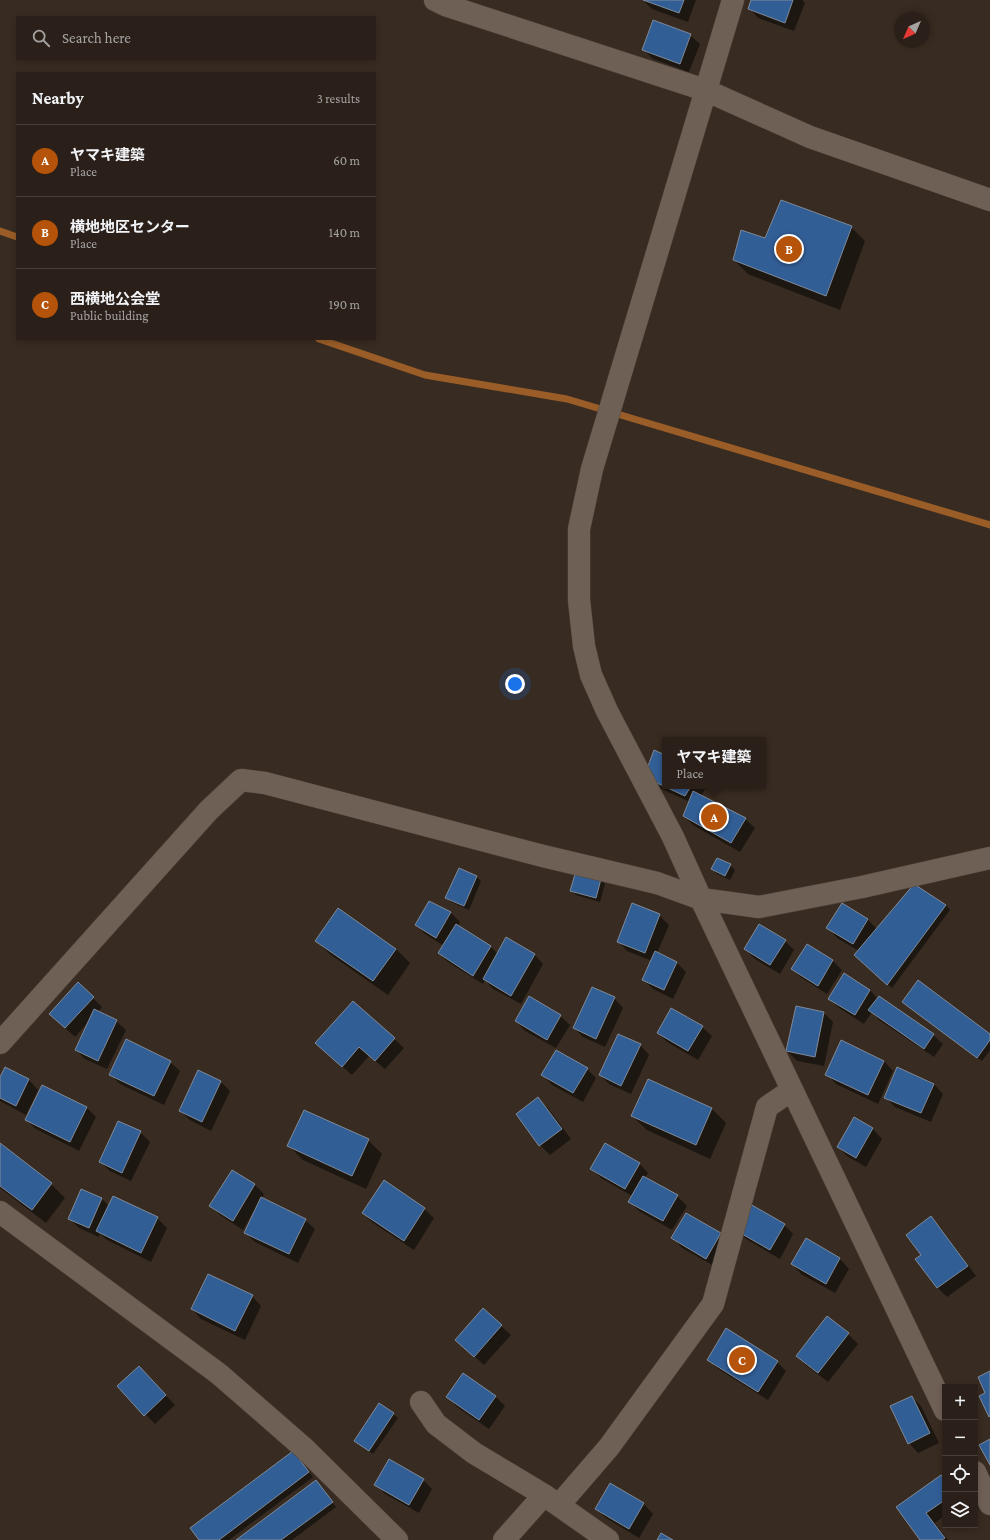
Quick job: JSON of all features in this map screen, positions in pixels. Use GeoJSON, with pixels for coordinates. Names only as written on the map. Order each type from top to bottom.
{"type":"FeatureCollection","features":[{"type":"Feature","properties":{"kind":"street"},"geometry":{"type":"LineString","coordinates":[[435,0],[452,8],[705,90],[810,137],[990,200]]}},
{"type":"Feature","properties":{"kind":"street"},"geometry":{"type":"LineString","coordinates":[[733,0],[592,469],[579,529],[579,600],[584,646],[591,675],[607,711],[673,837],[701,899],[942,1404]]}},
{"type":"Feature","properties":{"kind":"street"},"geometry":{"type":"LineString","coordinates":[[0,1043],[209,810],[241,780],[265,783],[543,856],[657,883],[701,899],[759,907],[862,887],[990,858]]}},
{"type":"Feature","properties":{"kind":"street"},"geometry":{"type":"LineString","coordinates":[[504,1540],[552,1500],[609,1447],[713,1304],[767,1107],[792,1090]]}},
{"type":"Feature","properties":{"kind":"street"},"geometry":{"type":"LineString","coordinates":[[0,1212],[219,1374],[305,1449],[397,1540]]}},
{"type":"Feature","properties":{"kind":"street"},"geometry":{"type":"LineString","coordinates":[[421,1402],[436,1424],[474,1453],[552,1500],[608,1540]]}},
{"type":"Feature","properties":{"kind":"street"},"geometry":{"type":"LineString","coordinates":[[978,1478],[990,1504]]}},
{"type":"Feature","properties":{"kind":"building"},"geometry":{"type":"Polygon","coordinates":[[[643,0],[684,0],[679,13],[643,0]]]}},
{"type":"Feature","properties":{"kind":"building"},"geometry":{"type":"Polygon","coordinates":[[[751,0],[793,0],[785,23],[748,9],[751,0]]]}},
{"type":"Feature","properties":{"kind":"building"},"geometry":{"type":"Polygon","coordinates":[[[653,20],[691,34],[680,64],[642,50],[653,20]]]}},
{"type":"Feature","properties":{"kind":"building"},"geometry":{"type":"Polygon","coordinates":[[[781,200],[852,226],[826,296],[733,260],[741,230],[765,238],[781,200]]]}},
{"type":"Feature","properties":{"kind":"building"},"geometry":{"type":"Polygon","coordinates":[[[654,750],[662,754],[662,785],[644,777],[654,750]]]}},
{"type":"Feature","properties":{"kind":"building"},"geometry":{"type":"Polygon","coordinates":[[[670,789],[689,789],[685,796],[670,789]]]}},
{"type":"Feature","properties":{"kind":"building"},"geometry":{"type":"Polygon","coordinates":[[[693,791],[746,818],[731,843],[683,816],[693,791]]]}},
{"type":"Feature","properties":{"kind":"building"},"geometry":{"type":"Polygon","coordinates":[[[717,858],[731,864],[725,876],[711,869],[717,858]]]}},
{"type":"Feature","properties":{"kind":"building"},"geometry":{"type":"Polygon","coordinates":[[[459,868],[477,876],[464,906],[445,898],[459,868]]]}},
{"type":"Feature","properties":{"kind":"building"},"geometry":{"type":"Polygon","coordinates":[[[576,871],[601,879],[596,898],[570,891],[576,871]]]}},
{"type":"Feature","properties":{"kind":"building"},"geometry":{"type":"Polygon","coordinates":[[[914,884],[946,905],[887,985],[854,955],[914,884]]]}},
{"type":"Feature","properties":{"kind":"building"},"geometry":{"type":"Polygon","coordinates":[[[429,901],[451,912],[436,938],[415,925],[429,901]]]}},
{"type":"Feature","properties":{"kind":"building"},"geometry":{"type":"Polygon","coordinates":[[[632,903],[660,914],[645,953],[617,942],[632,903]]]}},
{"type":"Feature","properties":{"kind":"building"},"geometry":{"type":"Polygon","coordinates":[[[842,903],[868,919],[853,944],[826,928],[842,903]]]}},
{"type":"Feature","properties":{"kind":"building"},"geometry":{"type":"Polygon","coordinates":[[[338,908],[396,949],[373,981],[315,941],[338,908]]]}},
{"type":"Feature","properties":{"kind":"building"},"geometry":{"type":"Polygon","coordinates":[[[456,924],[491,946],[473,976],[438,953],[456,924]]]}},
{"type":"Feature","properties":{"kind":"building"},"geometry":{"type":"Polygon","coordinates":[[[759,924],[786,940],[770,965],[744,949],[759,924]]]}},
{"type":"Feature","properties":{"kind":"building"},"geometry":{"type":"Polygon","coordinates":[[[506,937],[535,954],[511,996],[483,979],[506,937]]]}},
{"type":"Feature","properties":{"kind":"building"},"geometry":{"type":"Polygon","coordinates":[[[807,944],[833,960],[818,986],[791,969],[807,944]]]}},
{"type":"Feature","properties":{"kind":"building"},"geometry":{"type":"Polygon","coordinates":[[[655,951],[677,962],[664,990],[642,980],[655,951]]]}},
{"type":"Feature","properties":{"kind":"building"},"geometry":{"type":"Polygon","coordinates":[[[844,973],[870,990],[855,1015],[828,999],[844,973]]]}},
{"type":"Feature","properties":{"kind":"building"},"geometry":{"type":"Polygon","coordinates":[[[918,980],[990,1034],[990,1040],[977,1058],[902,1002],[918,980]]]}},
{"type":"Feature","properties":{"kind":"building"},"geometry":{"type":"Polygon","coordinates":[[[78,982],[94,997],[65,1028],[49,1014],[78,982]]]}},
{"type":"Feature","properties":{"kind":"building"},"geometry":{"type":"Polygon","coordinates":[[[592,987],[615,997],[596,1039],[573,1028],[592,987]]]}},
{"type":"Feature","properties":{"kind":"building"},"geometry":{"type":"Polygon","coordinates":[[[529,996],[561,1015],[547,1040],[515,1021],[529,996]]]}},
{"type":"Feature","properties":{"kind":"building"},"geometry":{"type":"Polygon","coordinates":[[[879,996],[934,1034],[924,1049],[868,1010],[879,996]]]}},
{"type":"Feature","properties":{"kind":"building"},"geometry":{"type":"Polygon","coordinates":[[[353,1001],[395,1038],[375,1061],[359,1047],[342,1067],[315,1043],[353,1001]]]}},
{"type":"Feature","properties":{"kind":"building"},"geometry":{"type":"Polygon","coordinates":[[[796,1006],[824,1012],[815,1057],[786,1051],[796,1006]]]}},
{"type":"Feature","properties":{"kind":"building"},"geometry":{"type":"Polygon","coordinates":[[[671,1008],[703,1026],[688,1051],[657,1033],[671,1008]]]}},
{"type":"Feature","properties":{"kind":"building"},"geometry":{"type":"Polygon","coordinates":[[[94,1009],[117,1020],[98,1061],[75,1050],[94,1009]]]}},
{"type":"Feature","properties":{"kind":"building"},"geometry":{"type":"Polygon","coordinates":[[[618,1034],[641,1044],[621,1086],[599,1075],[618,1034]]]}},
{"type":"Feature","properties":{"kind":"building"},"geometry":{"type":"Polygon","coordinates":[[[126,1039],[171,1061],[154,1096],[109,1075],[126,1039]]]}},
{"type":"Feature","properties":{"kind":"building"},"geometry":{"type":"Polygon","coordinates":[[[841,1040],[884,1061],[868,1095],[825,1075],[841,1040]]]}},
{"type":"Feature","properties":{"kind":"building"},"geometry":{"type":"Polygon","coordinates":[[[556,1050],[588,1068],[573,1093],[541,1075],[556,1050]]]}},
{"type":"Feature","properties":{"kind":"building"},"geometry":{"type":"Polygon","coordinates":[[[5,1067],[29,1079],[16,1106],[0,1098],[0,1077],[5,1067]]]}},
{"type":"Feature","properties":{"kind":"building"},"geometry":{"type":"Polygon","coordinates":[[[897,1067],[934,1084],[921,1113],[884,1098],[897,1067]]]}},
{"type":"Feature","properties":{"kind":"building"},"geometry":{"type":"Polygon","coordinates":[[[198,1070],[221,1081],[202,1122],[179,1111],[198,1070]]]}},
{"type":"Feature","properties":{"kind":"building"},"geometry":{"type":"Polygon","coordinates":[[[648,1079],[712,1108],[696,1145],[631,1116],[648,1079]]]}},
{"type":"Feature","properties":{"kind":"building"},"geometry":{"type":"Polygon","coordinates":[[[42,1085],[87,1107],[70,1142],[25,1120],[42,1085]]]}},
{"type":"Feature","properties":{"kind":"building"},"geometry":{"type":"Polygon","coordinates":[[[538,1097],[562,1129],[539,1146],[516,1114],[538,1097]]]}},
{"type":"Feature","properties":{"kind":"building"},"geometry":{"type":"Polygon","coordinates":[[[304,1110],[369,1139],[352,1176],[287,1146],[304,1110]]]}},
{"type":"Feature","properties":{"kind":"building"},"geometry":{"type":"Polygon","coordinates":[[[854,1117],[873,1128],[856,1158],[837,1147],[854,1117]]]}},
{"type":"Feature","properties":{"kind":"building"},"geometry":{"type":"Polygon","coordinates":[[[118,1121],[141,1131],[122,1173],[99,1162],[118,1121]]]}},
{"type":"Feature","properties":{"kind":"building"},"geometry":{"type":"Polygon","coordinates":[[[0,1143],[52,1183],[32,1210],[0,1186],[0,1143]]]}},
{"type":"Feature","properties":{"kind":"building"},"geometry":{"type":"Polygon","coordinates":[[[605,1143],[640,1163],[625,1189],[590,1169],[605,1143]]]}},
{"type":"Feature","properties":{"kind":"building"},"geometry":{"type":"Polygon","coordinates":[[[232,1170],[255,1184],[233,1221],[209,1206],[232,1170]]]}},
{"type":"Feature","properties":{"kind":"building"},"geometry":{"type":"Polygon","coordinates":[[[643,1176],[678,1195],[663,1221],[628,1202],[643,1176]]]}},
{"type":"Feature","properties":{"kind":"building"},"geometry":{"type":"Polygon","coordinates":[[[384,1180],[425,1208],[404,1241],[362,1213],[384,1180]]]}},
{"type":"Feature","properties":{"kind":"building"},"geometry":{"type":"Polygon","coordinates":[[[81,1189],[102,1198],[89,1228],[68,1219],[81,1189]]]}},
{"type":"Feature","properties":{"kind":"building"},"geometry":{"type":"Polygon","coordinates":[[[113,1196],[158,1217],[141,1253],[96,1231],[113,1196]]]}},
{"type":"Feature","properties":{"kind":"building"},"geometry":{"type":"Polygon","coordinates":[[[261,1197],[306,1219],[289,1254],[244,1233],[261,1197]]]}},
{"type":"Feature","properties":{"kind":"building"},"geometry":{"type":"Polygon","coordinates":[[[750,1204],[785,1224],[770,1250],[735,1230],[750,1204]]]}},
{"type":"Feature","properties":{"kind":"building"},"geometry":{"type":"Polygon","coordinates":[[[686,1213],[721,1233],[706,1259],[671,1238],[686,1213]]]}},
{"type":"Feature","properties":{"kind":"building"},"geometry":{"type":"Polygon","coordinates":[[[931,1216],[968,1266],[937,1288],[915,1259],[921,1255],[906,1235],[931,1216]]]}},
{"type":"Feature","properties":{"kind":"building"},"geometry":{"type":"Polygon","coordinates":[[[806,1238],[840,1258],[826,1284],[791,1264],[806,1238]]]}},
{"type":"Feature","properties":{"kind":"building"},"geometry":{"type":"Polygon","coordinates":[[[208,1274],[253,1295],[235,1331],[191,1309],[208,1274]]]}},
{"type":"Feature","properties":{"kind":"building"},"geometry":{"type":"Polygon","coordinates":[[[483,1308],[502,1325],[474,1357],[455,1340],[483,1308]]]}},
{"type":"Feature","properties":{"kind":"building"},"geometry":{"type":"Polygon","coordinates":[[[827,1316],[849,1333],[818,1373],[796,1356],[827,1316]]]}},
{"type":"Feature","properties":{"kind":"building"},"geometry":{"type":"Polygon","coordinates":[[[726,1328],[778,1361],[758,1392],[707,1360],[726,1328]]]}},
{"type":"Feature","properties":{"kind":"building"},"geometry":{"type":"Polygon","coordinates":[[[139,1366],[166,1395],[144,1416],[117,1386],[139,1366]]]}},
{"type":"Feature","properties":{"kind":"building"},"geometry":{"type":"Polygon","coordinates":[[[990,1371],[989,1417],[979,1396],[985,1393],[978,1377],[990,1371]]]}},
{"type":"Feature","properties":{"kind":"building"},"geometry":{"type":"Polygon","coordinates":[[[463,1373],[496,1396],[479,1420],[446,1397],[463,1373]]]}},
{"type":"Feature","properties":{"kind":"building"},"geometry":{"type":"Polygon","coordinates":[[[912,1396],[930,1433],[908,1444],[890,1406],[912,1396]]]}},
{"type":"Feature","properties":{"kind":"building"},"geometry":{"type":"Polygon","coordinates":[[[379,1403],[394,1413],[369,1451],[354,1441],[379,1403]]]}},
{"type":"Feature","properties":{"kind":"building"},"geometry":{"type":"Polygon","coordinates":[[[990,1439],[990,1465],[979,1445],[990,1439]]]}},
{"type":"Feature","properties":{"kind":"building"},"geometry":{"type":"Polygon","coordinates":[[[293,1451],[309,1472],[219,1540],[199,1540],[190,1528],[293,1451]]]}},
{"type":"Feature","properties":{"kind":"building"},"geometry":{"type":"Polygon","coordinates":[[[389,1459],[424,1479],[409,1505],[374,1485],[389,1459]]]}},
{"type":"Feature","properties":{"kind":"building"},"geometry":{"type":"Polygon","coordinates":[[[941,1475],[942,1502],[926,1513],[945,1538],[942,1540],[920,1540],[896,1507],[941,1475]]]}},
{"type":"Feature","properties":{"kind":"building"},"geometry":{"type":"Polygon","coordinates":[[[316,1480],[333,1502],[281,1540],[236,1540],[316,1480]]]}},
{"type":"Feature","properties":{"kind":"building"},"geometry":{"type":"Polygon","coordinates":[[[610,1483],[644,1503],[629,1529],[595,1509],[610,1483]]]}},
{"type":"Feature","properties":{"kind":"building"},"geometry":{"type":"Polygon","coordinates":[[[661,1533],[673,1540],[657,1540],[661,1533]]]}},
{"type":"Feature","properties":{"kind":"waterway"},"geometry":{"type":"LineString","coordinates":[[0,231],[16,237]]}},
{"type":"Feature","properties":{"kind":"waterway"},"geometry":{"type":"LineString","coordinates":[[322,340],[425,375],[567,399],[990,525]]}},
{"type":"Feature","properties":{"kind":"place","name":"横地地区センター"},"geometry":{"type":"Point","coordinates":[789,249]}},
{"type":"Feature","properties":{"kind":"place","name":"ヤマキ建築"},"geometry":{"type":"Point","coordinates":[714,817]}},
{"type":"Feature","properties":{"kind":"place","name":"西横地公会堂"},"geometry":{"type":"Point","coordinates":[742,1360]}}]}
